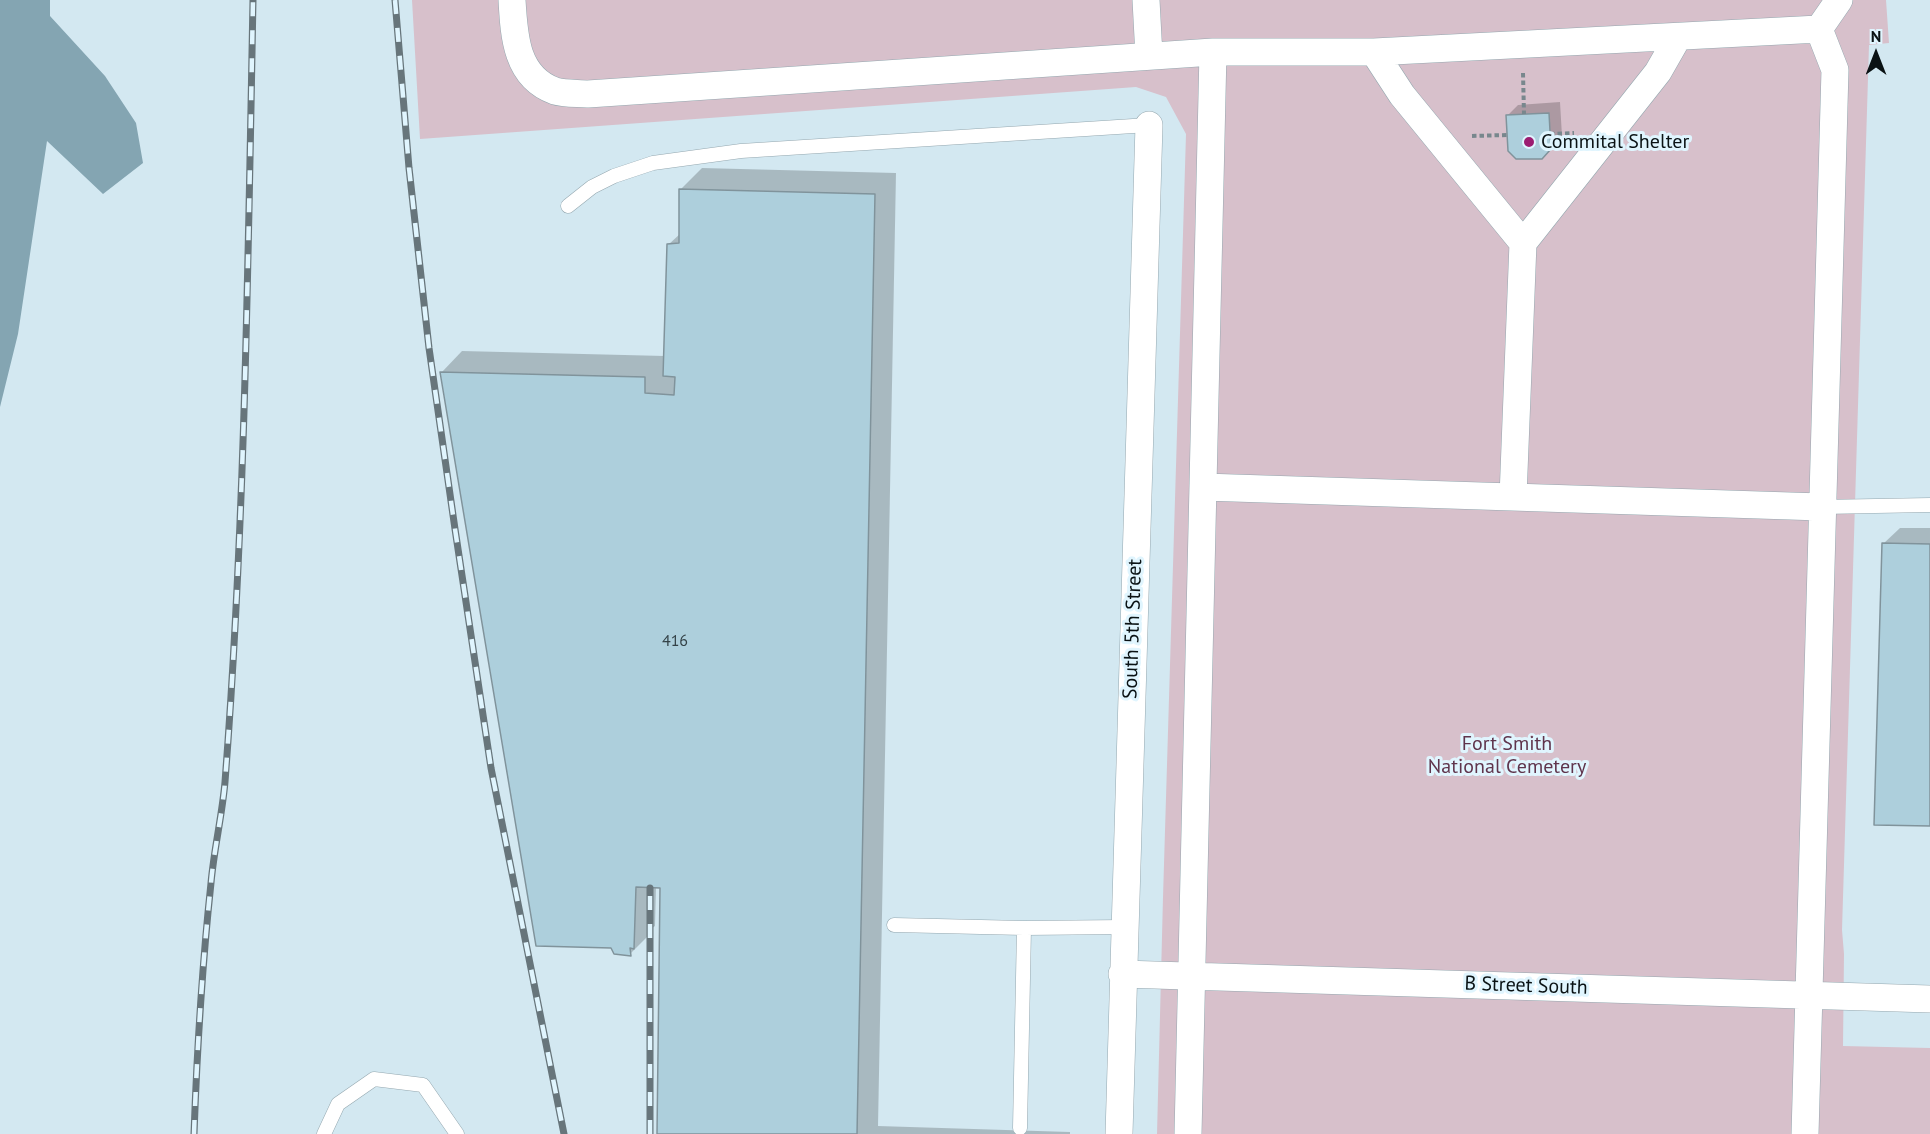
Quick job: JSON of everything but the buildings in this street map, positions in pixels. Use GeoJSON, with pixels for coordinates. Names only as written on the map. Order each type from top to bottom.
{"type":"FeatureCollection","features":[{"type":"Feature","properties":{"kind":"street"},"geometry":{"type":"LineString","coordinates":[[512,0],[514,37],[522,63],[536,81],[556,91],[588,94],[1213,52],[1374,52],[1819,29]]}},
{"type":"Feature","properties":{"kind":"street"},"geometry":{"type":"LineString","coordinates":[[1146,0],[1149,56]]}},
{"type":"Feature","properties":{"kind":"street"},"geometry":{"type":"LineString","coordinates":[[1819,29],[1839,0]]}},
{"type":"Feature","properties":{"kind":"street"},"geometry":{"type":"LineString","coordinates":[[1806,1134],[1821,507],[1835,70],[1819,29]]}},
{"type":"Feature","properties":{"kind":"street"},"geometry":{"type":"LineString","coordinates":[[1514,497],[1523,243],[1658,72],[1678,37]]}},
{"type":"Feature","properties":{"kind":"street"},"geometry":{"type":"LineString","coordinates":[[1188,1134],[1213,52]]}},
{"type":"Feature","properties":{"kind":"street"},"geometry":{"type":"LineString","coordinates":[[1374,52],[1402,95],[1523,243]]}},
{"type":"Feature","properties":{"kind":"street","name":"South 5th Street"},"geometry":{"type":"LineString","coordinates":[[1119,1134],[1149,125]]}},
{"type":"Feature","properties":{"kind":"street"},"geometry":{"type":"LineString","coordinates":[[1203,487],[1821,507]]}},
{"type":"Feature","properties":{"kind":"street","name":"B Street South"},"geometry":{"type":"LineString","coordinates":[[1122,974],[1930,999]]}},
{"type":"Feature","properties":{"kind":"lane"},"geometry":{"type":"LineString","coordinates":[[568,206],[592,187],[614,176],[653,163],[741,151],[1149,125]]}},
{"type":"Feature","properties":{"kind":"lane"},"geometry":{"type":"LineString","coordinates":[[1821,507],[1930,505]]}},
{"type":"Feature","properties":{"kind":"lane"},"geometry":{"type":"LineString","coordinates":[[894,925],[1024,928],[1124,927]]}},
{"type":"Feature","properties":{"kind":"lane"},"geometry":{"type":"LineString","coordinates":[[1020,1128],[1024,928]]}},
{"type":"Feature","properties":{"kind":"lane"},"geometry":{"type":"LineString","coordinates":[[324,1134],[338,1104],[374,1079],[423,1085],[457,1134]]}},
{"type":"Feature","properties":{"kind":"path"},"geometry":{"type":"LineString","coordinates":[[1522,45],[1524,114]]}},
{"type":"Feature","properties":{"kind":"green space","name":"Fort Smith National Cemetery"},"geometry":{"type":"Polygon","coordinates":[[[412,0],[1886,0],[1889,43],[1869,45],[1842,930],[1843,1046],[1930,1048],[1930,1134],[1157,1134],[1186,134],[1166,97],[1136,87],[420,139],[412,0]]]}},
{"type":"Feature","properties":{"kind":"water"},"geometry":{"type":"Polygon","coordinates":[[[0,0],[50,0],[50,16],[105,76],[136,123],[143,163],[103,194],[47,141],[18,334],[0,407],[0,0]]]}},
{"type":"Feature","properties":{"kind":"railway"},"geometry":{"type":"LineString","coordinates":[[194,1134],[202,977],[212,870],[225,782],[232,684],[245,391],[253,0]]}},
{"type":"Feature","properties":{"kind":"railway"},"geometry":{"type":"LineString","coordinates":[[395,0],[409,168],[429,348],[455,529],[491,768],[564,1134]]}},
{"type":"Feature","properties":{"kind":"railway"},"geometry":{"type":"LineString","coordinates":[[650,888],[650,1134]]}},
{"type":"Feature","properties":{"kind":"place","name":"Commital Shelter"},"geometry":{"type":"Point","coordinates":[1529,142]}}]}
